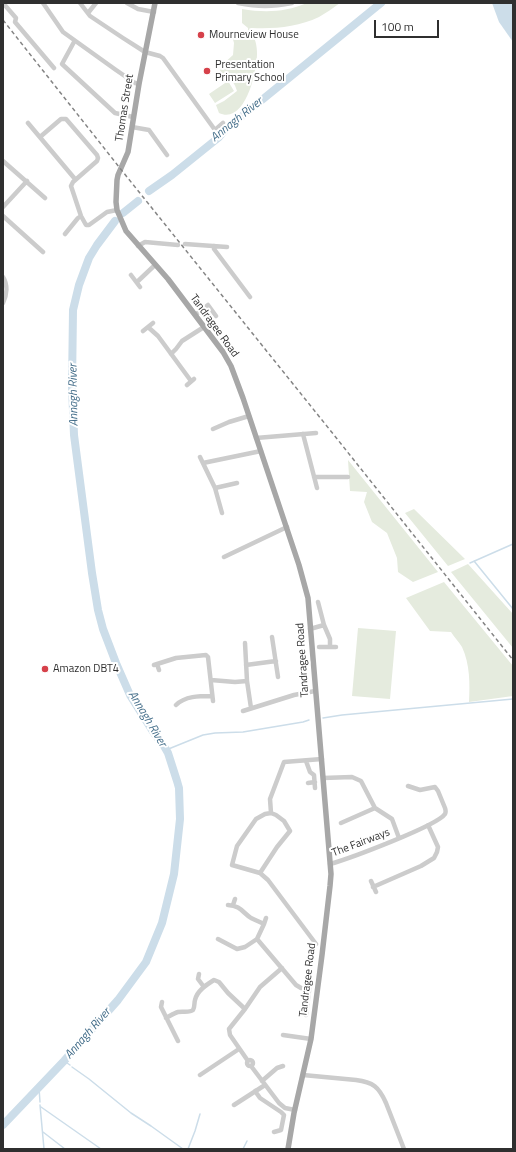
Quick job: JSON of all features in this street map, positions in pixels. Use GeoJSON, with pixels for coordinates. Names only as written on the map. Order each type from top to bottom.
{"type":"FeatureCollection","features":[{"type":"Feature","properties":{"kind":"main road","name":"Thomas Street"},"geometry":{"type":"LineString","coordinates":[[118,213],[116,202],[118,174],[127,156],[155,3]]}},
{"type":"Feature","properties":{"kind":"main road","name":"Tandragee Road"},"geometry":{"type":"LineString","coordinates":[[118,213],[126,231],[168,279],[223,352],[231,366],[287,527],[308,598],[322,759],[330,864],[330,886],[311,1039],[302,1075],[288,1149]]}},
{"type":"Feature","properties":{"kind":"street"},"geometry":{"type":"LineString","coordinates":[[3,3],[16,18],[15,22],[54,68]]}},
{"type":"Feature","properties":{"kind":"street"},"geometry":{"type":"LineString","coordinates":[[44,3],[63,32],[74,42],[129,79],[139,84]]}},
{"type":"Feature","properties":{"kind":"street"},"geometry":{"type":"LineString","coordinates":[[80,3],[90,16],[145,52],[163,58],[215,130],[223,123]]}},
{"type":"Feature","properties":{"kind":"street"},"geometry":{"type":"LineString","coordinates":[[88,13],[96,3]]}},
{"type":"Feature","properties":{"kind":"street"},"geometry":{"type":"LineString","coordinates":[[127,3],[138,9],[154,12]]}},
{"type":"Feature","properties":{"kind":"street"},"geometry":{"type":"LineString","coordinates":[[238,3],[270,7],[292,3]]}},
{"type":"Feature","properties":{"kind":"street"},"geometry":{"type":"LineString","coordinates":[[74,42],[62,64],[115,113],[133,117]]}},
{"type":"Feature","properties":{"kind":"street"},"geometry":{"type":"LineString","coordinates":[[40,137],[61,119],[66,119],[98,158],[97,162],[76,179],[71,186],[81,216],[86,225],[89,225],[107,212],[118,213]]}},
{"type":"Feature","properties":{"kind":"street"},"geometry":{"type":"LineString","coordinates":[[28,123],[76,179]]}},
{"type":"Feature","properties":{"kind":"street"},"geometry":{"type":"LineString","coordinates":[[132,127],[149,130],[167,156]]}},
{"type":"Feature","properties":{"kind":"street"},"geometry":{"type":"LineString","coordinates":[[3,161],[45,198]]}},
{"type":"Feature","properties":{"kind":"street"},"geometry":{"type":"LineString","coordinates":[[3,207],[27,182]]}},
{"type":"Feature","properties":{"kind":"street"},"geometry":{"type":"LineString","coordinates":[[3,216],[43,252]]}},
{"type":"Feature","properties":{"kind":"street"},"geometry":{"type":"LineString","coordinates":[[72,235],[66,233],[81,216]]}},
{"type":"Feature","properties":{"kind":"street"},"geometry":{"type":"LineString","coordinates":[[138,246],[146,242],[178,245]]}},
{"type":"Feature","properties":{"kind":"street"},"geometry":{"type":"LineString","coordinates":[[185,244],[227,247]]}},
{"type":"Feature","properties":{"kind":"street"},"geometry":{"type":"LineString","coordinates":[[214,246],[214,249],[250,297]]}},
{"type":"Feature","properties":{"kind":"street"},"geometry":{"type":"LineString","coordinates":[[137,282],[155,265]]}},
{"type":"Feature","properties":{"kind":"street"},"geometry":{"type":"LineString","coordinates":[[131,275],[140,287]]}},
{"type":"Feature","properties":{"kind":"street"},"geometry":{"type":"LineString","coordinates":[[3,277],[7,289],[6,297],[3,303]]}},
{"type":"Feature","properties":{"kind":"street"},"geometry":{"type":"LineString","coordinates":[[195,315],[208,305],[216,316]]}},
{"type":"Feature","properties":{"kind":"street"},"geometry":{"type":"LineString","coordinates":[[143,331],[150,325],[191,382]]}},
{"type":"Feature","properties":{"kind":"street"},"geometry":{"type":"LineString","coordinates":[[170,354],[176,350],[182,341],[204,327]]}},
{"type":"Feature","properties":{"kind":"street"},"geometry":{"type":"LineString","coordinates":[[213,430],[229,422],[249,416]]}},
{"type":"Feature","properties":{"kind":"street"},"geometry":{"type":"LineString","coordinates":[[256,438],[316,433]]}},
{"type":"Feature","properties":{"kind":"street"},"geometry":{"type":"LineString","coordinates":[[303,434],[317,488]]}},
{"type":"Feature","properties":{"kind":"street"},"geometry":{"type":"LineString","coordinates":[[203,463],[261,451]]}},
{"type":"Feature","properties":{"kind":"street"},"geometry":{"type":"LineString","coordinates":[[200,457],[215,488],[222,513]]}},
{"type":"Feature","properties":{"kind":"street"},"geometry":{"type":"LineString","coordinates":[[314,477],[348,477]]}},
{"type":"Feature","properties":{"kind":"street"},"geometry":{"type":"LineString","coordinates":[[215,488],[237,483]]}},
{"type":"Feature","properties":{"kind":"street"},"geometry":{"type":"LineString","coordinates":[[224,557],[287,527]]}},
{"type":"Feature","properties":{"kind":"street"},"geometry":{"type":"LineString","coordinates":[[318,602],[324,625],[330,639],[330,647]]}},
{"type":"Feature","properties":{"kind":"street"},"geometry":{"type":"LineString","coordinates":[[316,617],[322,615]]}},
{"type":"Feature","properties":{"kind":"street"},"geometry":{"type":"LineString","coordinates":[[310,629],[324,625]]}},
{"type":"Feature","properties":{"kind":"street"},"geometry":{"type":"LineString","coordinates":[[267,643],[273,640],[278,677]]}},
{"type":"Feature","properties":{"kind":"street"},"geometry":{"type":"LineString","coordinates":[[245,643],[247,681],[251,708]]}},
{"type":"Feature","properties":{"kind":"street"},"geometry":{"type":"LineString","coordinates":[[319,646],[336,647]]}},
{"type":"Feature","properties":{"kind":"street"},"geometry":{"type":"LineString","coordinates":[[159,670],[156,664],[176,658],[206,655],[208,657],[213,701]]}},
{"type":"Feature","properties":{"kind":"street"},"geometry":{"type":"LineString","coordinates":[[246,665],[276,661]]}},
{"type":"Feature","properties":{"kind":"street"},"geometry":{"type":"LineString","coordinates":[[211,680],[235,682],[247,681]]}},
{"type":"Feature","properties":{"kind":"street"},"geometry":{"type":"LineString","coordinates":[[243,710],[294,695],[315,691]]}},
{"type":"Feature","properties":{"kind":"street"},"geometry":{"type":"LineString","coordinates":[[175,697],[177,704],[186,699],[212,696]]}},
{"type":"Feature","properties":{"kind":"street"},"geometry":{"type":"LineString","coordinates":[[271,814],[270,799],[284,762],[322,759]]}},
{"type":"Feature","properties":{"kind":"street"},"geometry":{"type":"LineString","coordinates":[[306,761],[310,772],[314,775],[315,788]]}},
{"type":"Feature","properties":{"kind":"street","name":"The Fairways"},"geometry":{"type":"LineString","coordinates":[[323,778],[352,777],[361,781],[375,808],[392,820],[399,838]]}},
{"type":"Feature","properties":{"kind":"street"},"geometry":{"type":"LineString","coordinates":[[308,783],[315,782]]}},
{"type":"Feature","properties":{"kind":"street","name":"The Fairways"},"geometry":{"type":"LineString","coordinates":[[330,864],[399,838],[428,825],[445,814],[445,808],[438,791],[435,788],[420,790],[408,786]]}},
{"type":"Feature","properties":{"kind":"street"},"geometry":{"type":"LineString","coordinates":[[341,823],[375,808]]}},
{"type":"Feature","properties":{"kind":"street"},"geometry":{"type":"LineString","coordinates":[[260,873],[277,847],[290,831],[284,821],[276,815],[265,814],[256,819],[237,846],[232,864],[260,873],[268,880],[316,944]]}},
{"type":"Feature","properties":{"kind":"street"},"geometry":{"type":"LineString","coordinates":[[373,887],[421,866],[434,858],[438,847],[428,825]]}},
{"type":"Feature","properties":{"kind":"street"},"geometry":{"type":"LineString","coordinates":[[371,881],[376,892]]}},
{"type":"Feature","properties":{"kind":"street"},"geometry":{"type":"LineString","coordinates":[[235,899],[230,905],[243,910],[251,918],[264,924]]}},
{"type":"Feature","properties":{"kind":"street"},"geometry":{"type":"LineString","coordinates":[[218,939],[234,948],[245,947],[257,939],[266,918]]}},
{"type":"Feature","properties":{"kind":"street"},"geometry":{"type":"LineString","coordinates":[[257,939],[298,986],[309,989]]}},
{"type":"Feature","properties":{"kind":"street"},"geometry":{"type":"LineString","coordinates":[[282,968],[264,983],[230,1027],[229,1031],[239,1049],[248,1060],[246,1063],[247,1065],[251,1066],[280,1104],[285,1108],[295,1110]]}},
{"type":"Feature","properties":{"kind":"street"},"geometry":{"type":"LineString","coordinates":[[192,980],[198,976],[204,987]]}},
{"type":"Feature","properties":{"kind":"street"},"geometry":{"type":"LineString","coordinates":[[166,1018],[177,1012],[189,1012],[192,1010],[195,999],[204,987],[214,980],[217,981],[245,1009]]}},
{"type":"Feature","properties":{"kind":"street"},"geometry":{"type":"LineString","coordinates":[[306,1015],[310,984]]}},
{"type":"Feature","properties":{"kind":"street"},"geometry":{"type":"LineString","coordinates":[[155,1008],[161,1004],[178,1042]]}},
{"type":"Feature","properties":{"kind":"street"},"geometry":{"type":"LineString","coordinates":[[282,1035],[311,1039]]}},
{"type":"Feature","properties":{"kind":"street"},"geometry":{"type":"LineString","coordinates":[[200,1075],[239,1049]]}},
{"type":"Feature","properties":{"kind":"street"},"geometry":{"type":"LineString","coordinates":[[234,1105],[255,1091],[277,1068],[283,1066]]}},
{"type":"Feature","properties":{"kind":"street"},"geometry":{"type":"LineString","coordinates":[[302,1075],[356,1080],[374,1085],[386,1102],[404,1149]]}},
{"type":"Feature","properties":{"kind":"street"},"geometry":{"type":"LineString","coordinates":[[255,1091],[260,1098],[284,1115],[281,1130],[274,1132]]}},
{"type":"Feature","properties":{"kind":"shaded area"},"geometry":{"type":"Polygon","coordinates":[[[307,3],[340,3],[319,17],[303,23],[278,28],[252,28],[251,31],[256,42],[257,54],[255,72],[248,95],[236,111],[228,115],[219,113],[216,105],[237,91],[232,81],[223,76],[220,71],[222,65],[233,55],[234,43],[232,36],[234,33],[248,33],[248,28],[242,23],[242,9],[275,11],[307,3]]]}},
{"type":"Feature","properties":{"kind":"shaded area"},"geometry":{"type":"Polygon","coordinates":[[[228,81],[234,91],[215,103],[209,94],[228,81]]]}},
{"type":"Feature","properties":{"kind":"shaded area"},"geometry":{"type":"Polygon","coordinates":[[[348,460],[438,572],[413,582],[398,572],[397,558],[387,533],[372,522],[364,502],[367,492],[350,491],[348,460]]]}},
{"type":"Feature","properties":{"kind":"shaded area"},"geometry":{"type":"Polygon","coordinates":[[[414,509],[465,559],[448,566],[405,513],[414,509]]]}},
{"type":"Feature","properties":{"kind":"shaded area"},"geometry":{"type":"Polygon","coordinates":[[[468,564],[513,614],[513,648],[451,572],[468,564]]]}},
{"type":"Feature","properties":{"kind":"shaded area"},"geometry":{"type":"Polygon","coordinates":[[[444,582],[513,666],[513,696],[469,702],[468,667],[462,647],[451,632],[430,631],[406,598],[444,582]]]}},
{"type":"Feature","properties":{"kind":"shaded area"},"geometry":{"type":"Polygon","coordinates":[[[358,628],[396,631],[390,699],[352,696],[358,628]]]}},
{"type":"Feature","properties":{"kind":"water"},"geometry":{"type":"Polygon","coordinates":[[[492,3],[513,3],[513,42],[499,22],[492,3]]]}},
{"type":"Feature","properties":{"kind":"waterway","name":"Annagh River"},"geometry":{"type":"LineString","coordinates":[[149,191],[172,175],[218,138],[225,130],[381,3]]}},
{"type":"Feature","properties":{"kind":"waterway","name":"Annagh River"},"geometry":{"type":"LineString","coordinates":[[123,213],[138,201]]}},
{"type":"Feature","properties":{"kind":"waterway","name":"Annagh River"},"geometry":{"type":"LineString","coordinates":[[3,1125],[64,1061],[118,1000],[146,962],[162,923],[174,874],[180,819],[179,788],[168,753],[130,695],[103,629],[98,610],[92,573],[74,435],[72,386],[73,310],[79,285],[89,258],[115,221]]}},
{"type":"Feature","properties":{"kind":"waterway"},"geometry":{"type":"LineString","coordinates":[[470,563],[513,544]]}},
{"type":"Feature","properties":{"kind":"waterway"},"geometry":{"type":"LineString","coordinates":[[474,561],[513,609]]}},
{"type":"Feature","properties":{"kind":"waterway"},"geometry":{"type":"LineString","coordinates":[[323,718],[513,699]]}},
{"type":"Feature","properties":{"kind":"waterway"},"geometry":{"type":"LineString","coordinates":[[166,750],[203,735],[243,732],[309,720]]}},
{"type":"Feature","properties":{"kind":"waterway"},"geometry":{"type":"LineString","coordinates":[[64,1061],[70,1065]]}},
{"type":"Feature","properties":{"kind":"waterway"},"geometry":{"type":"LineString","coordinates":[[72,1067],[131,1113],[183,1149]]}},
{"type":"Feature","properties":{"kind":"waterway"},"geometry":{"type":"LineString","coordinates":[[39,1088],[40,1102]]}},
{"type":"Feature","properties":{"kind":"waterway"},"geometry":{"type":"LineString","coordinates":[[40,1105],[44,1149]]}},
{"type":"Feature","properties":{"kind":"waterway"},"geometry":{"type":"LineString","coordinates":[[41,1107],[101,1149]]}},
{"type":"Feature","properties":{"kind":"waterway"},"geometry":{"type":"LineString","coordinates":[[188,1149],[200,1114]]}},
{"type":"Feature","properties":{"kind":"waterway"},"geometry":{"type":"LineString","coordinates":[[43,1132],[65,1149]]}},
{"type":"Feature","properties":{"kind":"waterway"},"geometry":{"type":"LineString","coordinates":[[243,1149],[247,1141]]}},
{"type":"Feature","properties":{"kind":"railway"},"geometry":{"type":"LineString","coordinates":[[3,20],[513,660]]}},
{"type":"Feature","properties":{"kind":"place","name":"Mourneview House"},"geometry":{"type":"Point","coordinates":[201,35]}},
{"type":"Feature","properties":{"kind":"place","name":"Presentation Primary School"},"geometry":{"type":"Point","coordinates":[207,71]}},
{"type":"Feature","properties":{"kind":"place","name":"Amazon DBT4"},"geometry":{"type":"Point","coordinates":[45,669]}}]}
